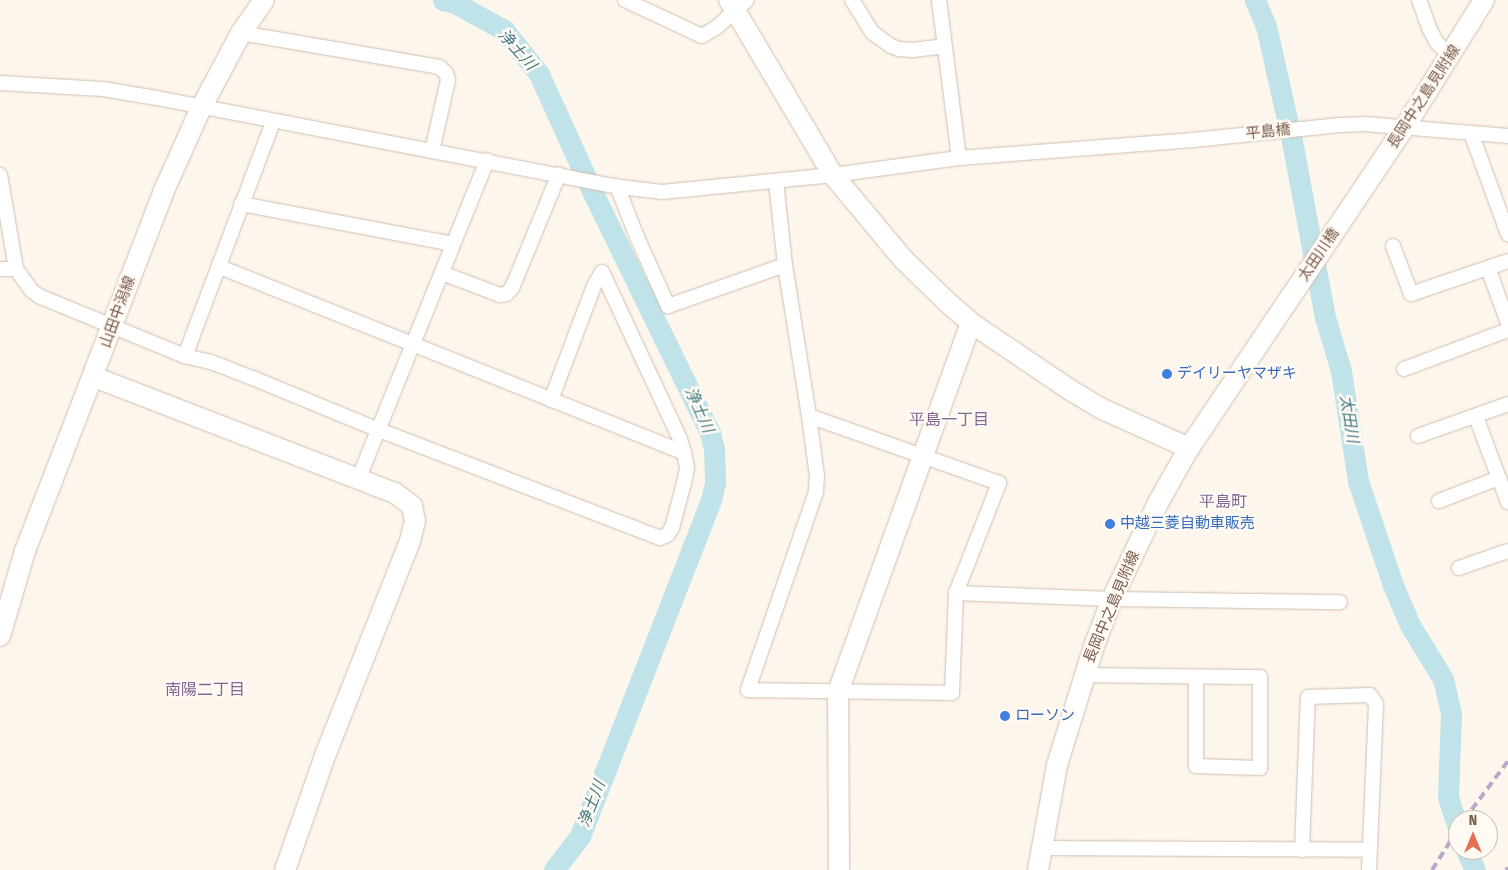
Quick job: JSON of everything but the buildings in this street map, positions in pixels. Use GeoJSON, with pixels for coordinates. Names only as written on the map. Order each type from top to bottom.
{"type":"FeatureCollection","features":[{"type":"Feature","properties":{"kind":"street"},"geometry":{"type":"LineString","coordinates":[[625,0],[702,36],[717,27],[737,3],[833,175],[903,259],[971,323],[1020,358],[1100,408],[1190,448]]}},
{"type":"Feature","properties":{"kind":"street"},"geometry":{"type":"LineString","coordinates":[[852,0],[872,33],[891,46],[899,49],[913,50],[944,46]]}},
{"type":"Feature","properties":{"kind":"street"},"geometry":{"type":"LineString","coordinates":[[939,0],[959,158]]}},
{"type":"Feature","properties":{"kind":"street"},"geometry":{"type":"LineString","coordinates":[[1419,0],[1429,28],[1437,42],[1451,56]]}},
{"type":"Feature","properties":{"kind":"street","name":"長岡中之島見附線"},"geometry":{"type":"LineString","coordinates":[[1362,192],[1451,56],[1484,0]]}},
{"type":"Feature","properties":{"kind":"street","name":"山田中潟線"},"geometry":{"type":"LineString","coordinates":[[0,636],[25,551],[94,377],[166,186],[201,108],[259,2]]}},
{"type":"Feature","properties":{"kind":"street"},"geometry":{"type":"LineString","coordinates":[[241,33],[439,67],[446,73],[448,80],[432,151]]}},
{"type":"Feature","properties":{"kind":"street","name":"平島橋"},"geometry":{"type":"LineString","coordinates":[[0,84],[103,89],[617,186],[662,192],[833,175],[959,158],[1204,139],[1332,125],[1365,124],[1508,136]]}},
{"type":"Feature","properties":{"kind":"street"},"geometry":{"type":"LineString","coordinates":[[185,356],[273,122]]}},
{"type":"Feature","properties":{"kind":"street"},"geometry":{"type":"LineString","coordinates":[[1471,133],[1508,234]]}},
{"type":"Feature","properties":{"kind":"street"},"geometry":{"type":"LineString","coordinates":[[358,480],[486,160]]}},
{"type":"Feature","properties":{"kind":"street"},"geometry":{"type":"LineString","coordinates":[[0,175],[16,269],[37,294],[113,324],[143,340],[185,356],[211,362],[379,430],[660,538],[667,535],[672,528],[680,502],[687,467],[684,453],[680,439],[602,272],[594,286],[551,400]]}},
{"type":"Feature","properties":{"kind":"street"},"geometry":{"type":"LineString","coordinates":[[442,274],[500,295],[506,294],[512,288],[562,175]]}},
{"type":"Feature","properties":{"kind":"street"},"geometry":{"type":"LineString","coordinates":[[776,181],[785,265],[816,461],[816,492],[748,690],[952,693],[956,593],[999,483],[810,416]]}},
{"type":"Feature","properties":{"kind":"street"},"geometry":{"type":"LineString","coordinates":[[617,186],[636,237],[668,306],[785,265]]}},
{"type":"Feature","properties":{"kind":"street","name":"太田川橋"},"geometry":{"type":"LineString","coordinates":[[1276,317],[1362,192]]}},
{"type":"Feature","properties":{"kind":"street"},"geometry":{"type":"LineString","coordinates":[[242,204],[452,244]]}},
{"type":"Feature","properties":{"kind":"street"},"geometry":{"type":"LineString","coordinates":[[1393,246],[1411,294],[1508,261]]}},
{"type":"Feature","properties":{"kind":"street"},"geometry":{"type":"LineString","coordinates":[[220,267],[684,453]]}},
{"type":"Feature","properties":{"kind":"street"},"geometry":{"type":"LineString","coordinates":[[1488,268],[1508,324]]}},
{"type":"Feature","properties":{"kind":"street"},"geometry":{"type":"LineString","coordinates":[[0,269],[16,269]]}},
{"type":"Feature","properties":{"kind":"street","name":"長岡中之島見附線"},"geometry":{"type":"LineString","coordinates":[[1038,870],[1040,848],[1057,765],[1084,675],[1112,599],[1158,503],[1190,448],[1276,317]]}},
{"type":"Feature","properties":{"kind":"street"},"geometry":{"type":"LineString","coordinates":[[839,870],[838,692],[971,323]]}},
{"type":"Feature","properties":{"kind":"street"},"geometry":{"type":"LineString","coordinates":[[1404,369],[1508,330]]}},
{"type":"Feature","properties":{"kind":"street"},"geometry":{"type":"LineString","coordinates":[[94,377],[404,498],[412,506],[415,521],[410,541],[326,753],[285,870]]}},
{"type":"Feature","properties":{"kind":"street"},"geometry":{"type":"LineString","coordinates":[[1418,436],[1476,417],[1508,404]]}},
{"type":"Feature","properties":{"kind":"street"},"geometry":{"type":"LineString","coordinates":[[1476,417],[1502,479],[1508,502]]}},
{"type":"Feature","properties":{"kind":"street"},"geometry":{"type":"LineString","coordinates":[[1439,501],[1502,479]]}},
{"type":"Feature","properties":{"kind":"street"},"geometry":{"type":"LineString","coordinates":[[1459,568],[1508,551]]}},
{"type":"Feature","properties":{"kind":"street"},"geometry":{"type":"LineString","coordinates":[[956,593],[1112,599],[1340,602]]}},
{"type":"Feature","properties":{"kind":"street"},"geometry":{"type":"LineString","coordinates":[[1084,675],[1196,676],[1260,677],[1260,768],[1196,766],[1196,676]]}},
{"type":"Feature","properties":{"kind":"street"},"geometry":{"type":"LineString","coordinates":[[1302,850],[1308,697],[1370,695],[1376,704],[1369,870]]}},
{"type":"Feature","properties":{"kind":"street"},"geometry":{"type":"LineString","coordinates":[[1040,848],[1369,850]]}},
{"type":"Feature","properties":{"kind":"waterway","name":"浄土川"},"geometry":{"type":"LineString","coordinates":[[443,0],[455,3],[504,30],[539,74],[594,195],[710,433],[714,449],[715,483],[711,500],[580,836],[554,870]]}},
{"type":"Feature","properties":{"kind":"waterway","name":"太田川"},"geometry":{"type":"LineString","coordinates":[[1255,0],[1266,26],[1292,141],[1325,317],[1341,371],[1358,481],[1393,585],[1410,625],[1443,679],[1451,714],[1448,797],[1452,810]]}},
{"type":"Feature","properties":{"kind":"waterway","name":"太田川"},"geometry":{"type":"LineString","coordinates":[[1470,860],[1475,870]]}},
{"type":"Feature","properties":{"kind":"railway"},"geometry":{"type":"LineString","coordinates":[[1471,810],[1508,761]]}},
{"type":"Feature","properties":{"kind":"railway"},"geometry":{"type":"LineString","coordinates":[[1432,870],[1448,845]]}},
{"type":"Feature","properties":{"kind":"place","name":"デイリーヤマザキ"},"geometry":{"type":"Point","coordinates":[1167,374]}},
{"type":"Feature","properties":{"kind":"place","name":"中越三菱自動車販売"},"geometry":{"type":"Point","coordinates":[1110,524]}},
{"type":"Feature","properties":{"kind":"place","name":"ローソン"},"geometry":{"type":"Point","coordinates":[1005,716]}},
{"type":"Feature","properties":{"kind":"district","name":"平島一丁目"},"geometry":{"type":"Point","coordinates":[949,420]}},
{"type":"Feature","properties":{"kind":"district","name":"平島町"},"geometry":{"type":"Point","coordinates":[1223,502]}},
{"type":"Feature","properties":{"kind":"district","name":"南陽二丁目"},"geometry":{"type":"Point","coordinates":[205,690]}}]}
